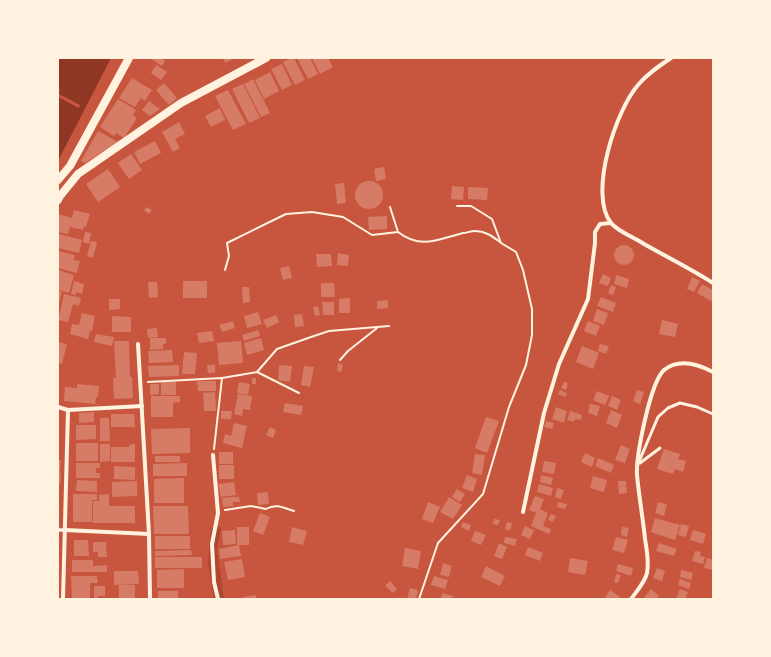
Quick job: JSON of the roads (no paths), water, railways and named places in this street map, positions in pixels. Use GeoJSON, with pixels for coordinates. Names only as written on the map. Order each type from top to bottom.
{"type":"FeatureCollection","features":[{"type":"Feature","properties":{"kind":"main road"},"geometry":{"type":"LineString","coordinates":[[58,180],[70,166],[129,58]]}},
{"type":"Feature","properties":{"kind":"main road"},"geometry":{"type":"LineString","coordinates":[[58,200],[78,174],[181,103],[266,58]]}},
{"type":"Feature","properties":{"kind":"street"},"geometry":{"type":"LineString","coordinates":[[671,58],[658,66],[637,86],[626,105],[610,141],[602,177],[604,209],[611,223],[624,233],[696,272],[713,283]]}},
{"type":"Feature","properties":{"kind":"street"},"geometry":{"type":"LineString","coordinates":[[70,166],[78,174]]}},
{"type":"Feature","properties":{"kind":"street"},"geometry":{"type":"LineString","coordinates":[[523,512],[544,413],[559,364],[588,299],[595,232],[600,224],[611,223]]}},
{"type":"Feature","properties":{"kind":"street"},"geometry":{"type":"LineString","coordinates":[[138,344],[149,534],[150,599]]}},
{"type":"Feature","properties":{"kind":"street"},"geometry":{"type":"LineString","coordinates":[[631,599],[643,582],[647,573],[648,558],[637,474],[641,436],[656,382],[664,371],[673,365],[690,363],[713,372]]}},
{"type":"Feature","properties":{"kind":"street"},"geometry":{"type":"LineString","coordinates":[[58,407],[68,410],[142,406]]}},
{"type":"Feature","properties":{"kind":"street"},"geometry":{"type":"LineString","coordinates":[[63,599],[68,410]]}},
{"type":"Feature","properties":{"kind":"street"},"geometry":{"type":"LineString","coordinates":[[213,455],[218,513],[212,544],[214,582],[218,599]]}},
{"type":"Feature","properties":{"kind":"street"},"geometry":{"type":"LineString","coordinates":[[58,530],[149,534]]}},
{"type":"Feature","properties":{"kind":"lane"},"geometry":{"type":"LineString","coordinates":[[638,464],[658,417],[668,408],[680,403],[697,407],[713,414]]}},
{"type":"Feature","properties":{"kind":"lane"},"geometry":{"type":"LineString","coordinates":[[638,464],[660,448]]}}]}
